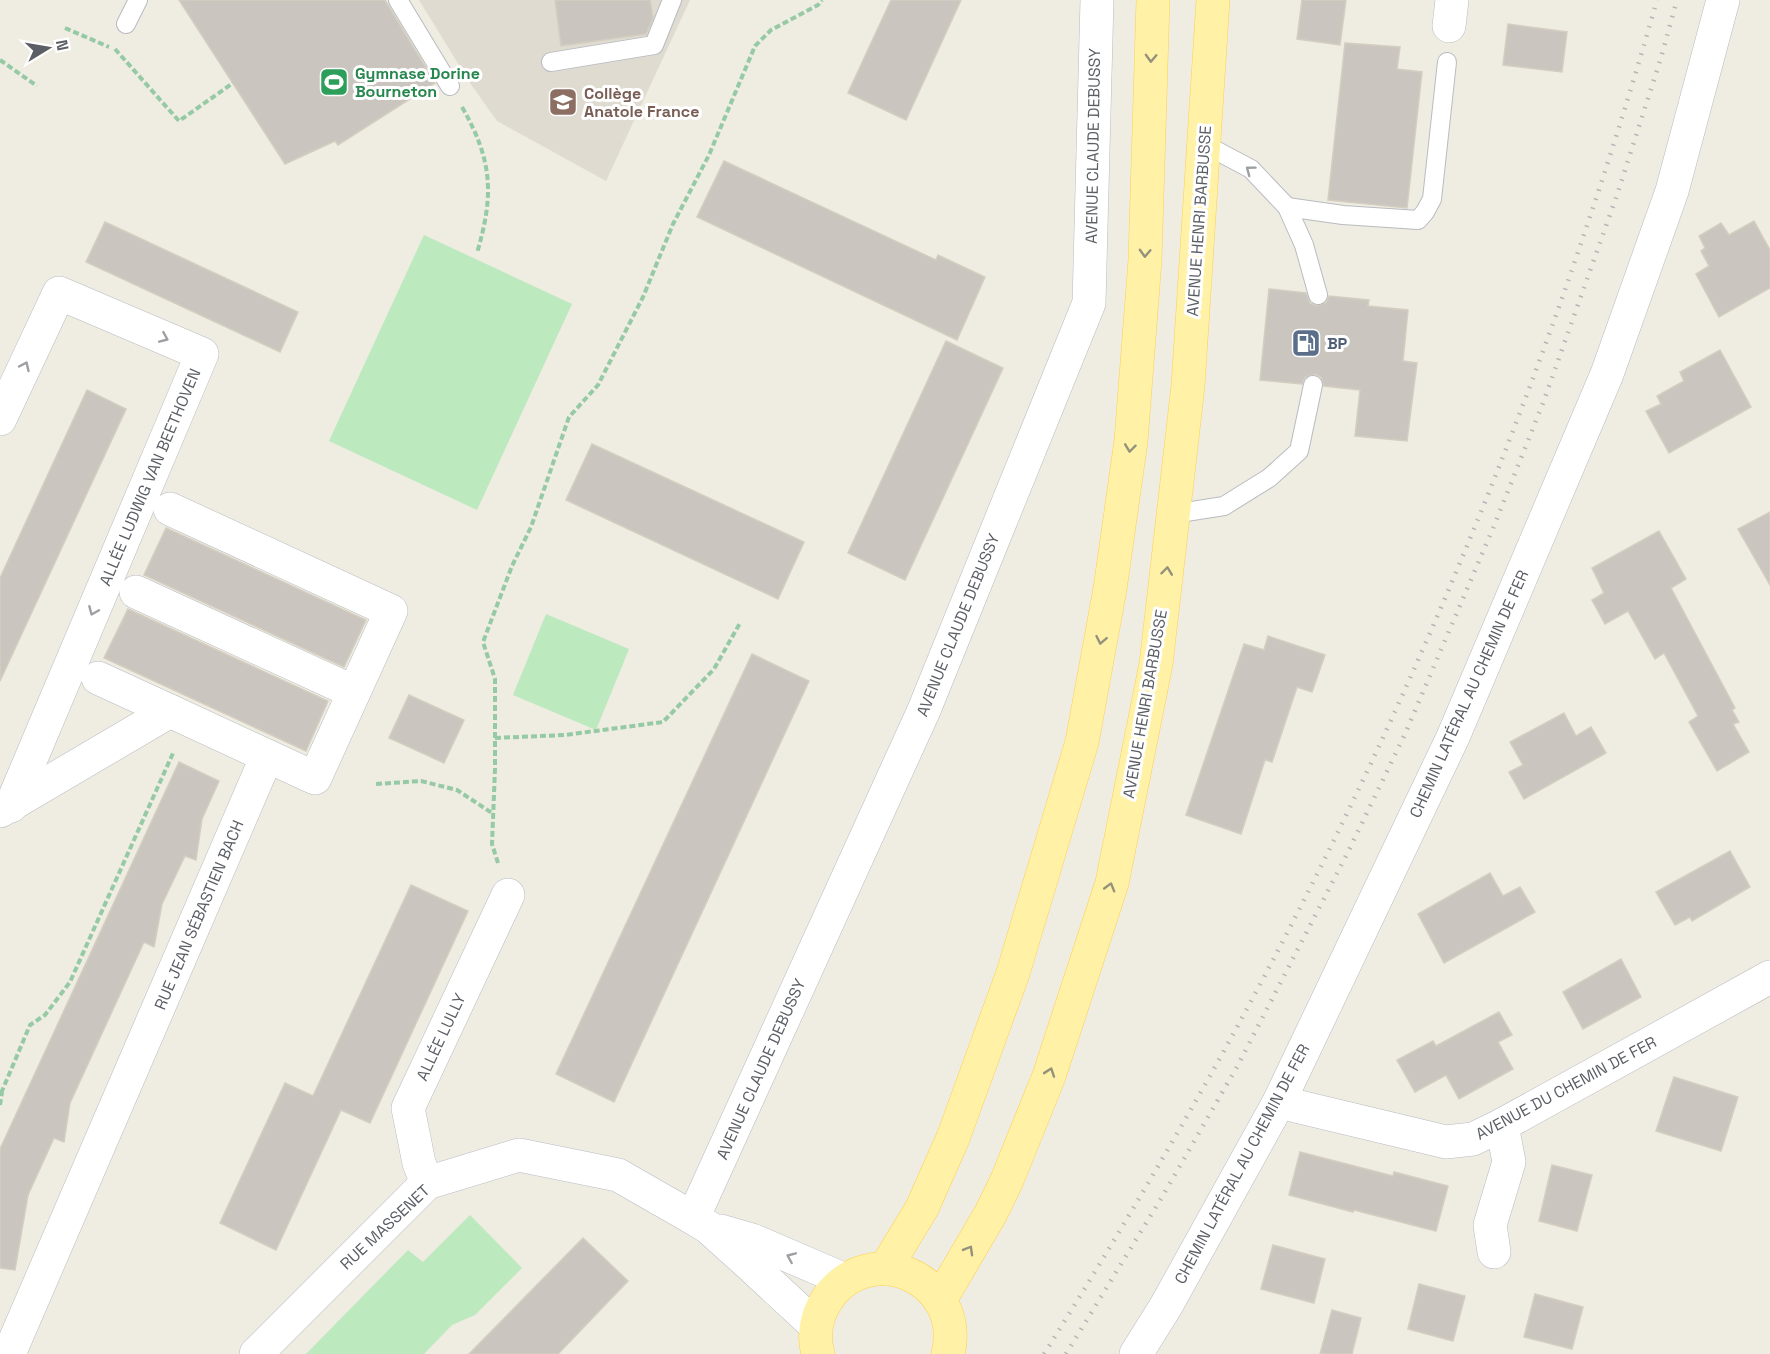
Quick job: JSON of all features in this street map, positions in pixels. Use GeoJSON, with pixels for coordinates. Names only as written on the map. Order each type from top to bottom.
{"type":"FeatureCollection","features":[{"type":"Feature","properties":{"kind":"main road"},"geometry":{"type":"LineString","coordinates":[[885,1269],[922,1208],[952,1138],[1013,973],[1082,742],[1110,589],[1131,441],[1145,260],[1153,0]]}},
{"type":"Feature","properties":{"kind":"main road","name":"AVENUE HENRI BARBUSSE"},"geometry":{"type":"LineString","coordinates":[[940,1300],[991,1213],[1007,1180],[1049,1076],[1112,883],[1156,664],[1188,386],[1214,0]]}},
{"type":"Feature","properties":{"kind":"main road"},"geometry":{"type":"LineString","coordinates":[[817,1340],[821,1308],[831,1293],[845,1280],[864,1272],[885,1269],[907,1273],[926,1284],[940,1300],[949,1320],[951,1341],[948,1354]]}},
{"type":"Feature","properties":{"kind":"street","name":"AVENUE CLAUDE DEBUSSY"},"geometry":{"type":"LineString","coordinates":[[700,1223],[924,710],[1089,303],[1097,0]]}},
{"type":"Feature","properties":{"kind":"street","name":"CHEMIN LATÉRAL AU CHEMIN DE FER"},"geometry":{"type":"LineString","coordinates":[[1136,1354],[1166,1306],[1279,1102],[1453,737],[1607,374],[1672,191],[1724,0]]}},
{"type":"Feature","properties":{"kind":"street","name":"ALLÉE LUDWIG VAN BEETHOVEN"},"geometry":{"type":"LineString","coordinates":[[0,419],[59,293],[202,354],[5,808]]}},
{"type":"Feature","properties":{"kind":"street"},"geometry":{"type":"LineString","coordinates":[[98,678],[315,778],[391,611],[170,509]]}},
{"type":"Feature","properties":{"kind":"street"},"geometry":{"type":"LineString","coordinates":[[136,592],[354,692]]}},
{"type":"Feature","properties":{"kind":"street"},"geometry":{"type":"LineString","coordinates":[[5,808],[179,715]]}},
{"type":"Feature","properties":{"kind":"street","name":"RUE JEAN SÉBASTIEN BACH"},"geometry":{"type":"LineString","coordinates":[[9,1354],[267,756]]}},
{"type":"Feature","properties":{"kind":"street","name":"ALLÉE LULLY"},"geometry":{"type":"LineString","coordinates":[[427,1183],[419,1163],[408,1108],[508,895]]}},
{"type":"Feature","properties":{"kind":"street","name":"AVENUE DU CHEMIN DE FER"},"geometry":{"type":"LineString","coordinates":[[1279,1102],[1446,1142],[1473,1139],[1770,977]]}},
{"type":"Feature","properties":{"kind":"street"},"geometry":{"type":"LineString","coordinates":[[1494,1252],[1490,1225],[1509,1162],[1502,1125]]}},
{"type":"Feature","properties":{"kind":"street","name":"RUE MASSENET"},"geometry":{"type":"LineString","coordinates":[[256,1354],[427,1183],[519,1155],[618,1175],[700,1223],[752,1240],[845,1280]]}},
{"type":"Feature","properties":{"kind":"street","name":"RUE MASSENET"},"geometry":{"type":"LineString","coordinates":[[700,1223],[817,1340]]}},
{"type":"Feature","properties":{"kind":"lane"},"geometry":{"type":"LineString","coordinates":[[126,24],[138,0]]}},
{"type":"Feature","properties":{"kind":"lane"},"geometry":{"type":"LineString","coordinates":[[398,0],[450,86]]}},
{"type":"Feature","properties":{"kind":"lane"},"geometry":{"type":"LineString","coordinates":[[551,62],[654,45],[672,0]]}},
{"type":"Feature","properties":{"kind":"lane"},"geometry":{"type":"LineString","coordinates":[[1287,207],[1343,215],[1418,220],[1432,199],[1447,62]]}},
{"type":"Feature","properties":{"kind":"lane"},"geometry":{"type":"LineString","coordinates":[[1204,144],[1251,169],[1287,207],[1304,245],[1318,295]]}},
{"type":"Feature","properties":{"kind":"lane"},"geometry":{"type":"LineString","coordinates":[[1173,514],[1224,506],[1269,478],[1299,451],[1313,385]]}},
{"type":"Feature","properties":{"kind":"path"},"geometry":{"type":"LineString","coordinates":[[508,895],[492,844],[495,679],[483,642],[512,566],[531,527],[570,417],[598,384],[643,297],[673,224],[710,155],[755,46],[771,30],[822,0]]}},
{"type":"Feature","properties":{"kind":"path"},"geometry":{"type":"LineString","coordinates":[[115,49],[179,120],[233,83]]}},
{"type":"Feature","properties":{"kind":"path"},"geometry":{"type":"LineString","coordinates":[[0,60],[37,86]]}},
{"type":"Feature","properties":{"kind":"path"},"geometry":{"type":"LineString","coordinates":[[450,86],[478,140],[489,183],[486,225],[477,253]]}},
{"type":"Feature","properties":{"kind":"path"},"geometry":{"type":"LineString","coordinates":[[495,738],[565,735],[663,722],[714,669],[740,623]]}},
{"type":"Feature","properties":{"kind":"path"},"geometry":{"type":"LineString","coordinates":[[0,1105],[1,1092],[30,1025],[45,1015],[70,982],[179,715]]}},
{"type":"Feature","properties":{"kind":"path"},"geometry":{"type":"LineString","coordinates":[[376,784],[421,781],[457,790],[493,814]]}},
{"type":"Feature","properties":{"kind":"shaded area","name":"Collège Anatole France"},"geometry":{"type":"Polygon","coordinates":[[[419,0],[690,0],[606,181],[497,121],[470,83],[419,0]]]}},
{"type":"Feature","properties":{"kind":"green space"},"geometry":{"type":"Polygon","coordinates":[[[424,235],[572,304],[477,510],[329,441],[424,235]]]}},
{"type":"Feature","properties":{"kind":"green space"},"geometry":{"type":"Polygon","coordinates":[[[546,614],[629,649],[596,730],[513,695],[546,614]]]}},
{"type":"Feature","properties":{"kind":"green space"},"geometry":{"type":"Polygon","coordinates":[[[470,1215],[522,1268],[475,1315],[452,1325],[424,1354],[306,1354],[408,1250],[423,1262],[470,1215]]]}},
{"type":"Feature","properties":{"kind":"building","name":"Gymnase Dorine Bourneton"},"geometry":{"type":"Polygon","coordinates":[[[179,0],[385,0],[435,83],[338,145],[335,141],[285,164],[179,0]]]}},
{"type":"Feature","properties":{"kind":"building"},"geometry":{"type":"Polygon","coordinates":[[[555,0],[650,0],[653,18],[646,34],[561,46],[555,0]]]}},
{"type":"Feature","properties":{"kind":"building"},"geometry":{"type":"Polygon","coordinates":[[[891,0],[961,0],[906,120],[848,93],[891,0]]]}},
{"type":"Feature","properties":{"kind":"building"},"geometry":{"type":"Polygon","coordinates":[[[1302,0],[1346,0],[1340,45],[1297,39],[1302,0]]]}},
{"type":"Feature","properties":{"kind":"building"},"geometry":{"type":"Polygon","coordinates":[[[1508,24],[1567,32],[1562,72],[1503,65],[1508,24]]]}},
{"type":"Feature","properties":{"kind":"building"},"geometry":{"type":"Polygon","coordinates":[[[1345,43],[1400,47],[1397,69],[1422,72],[1407,208],[1328,200],[1345,43]]]}},
{"type":"Feature","properties":{"kind":"building"},"geometry":{"type":"Polygon","coordinates":[[[724,161],[936,260],[938,255],[985,277],[957,340],[697,217],[724,161]]]}},
{"type":"Feature","properties":{"kind":"building"},"geometry":{"type":"Polygon","coordinates":[[[1754,221],[1770,250],[1770,288],[1719,317],[1696,274],[1709,266],[1701,251],[1705,248],[1699,236],[1721,223],[1729,235],[1754,221]]]}},
{"type":"Feature","properties":{"kind":"building"},"geometry":{"type":"Polygon","coordinates":[[[105,222],[298,312],[280,352],[86,262],[105,222]]]}},
{"type":"Feature","properties":{"kind":"building"},"geometry":{"type":"Polygon","coordinates":[[[1269,289],[1306,293],[1310,303],[1316,306],[1326,303],[1329,296],[1369,300],[1368,306],[1408,310],[1403,361],[1417,363],[1407,441],[1355,436],[1360,390],[1324,386],[1321,377],[1315,374],[1305,377],[1302,384],[1260,380],[1269,289]]]}},
{"type":"Feature","properties":{"kind":"building"},"geometry":{"type":"Polygon","coordinates":[[[946,341],[1003,368],[905,580],[848,553],[946,341]]]}},
{"type":"Feature","properties":{"kind":"building"},"geometry":{"type":"Polygon","coordinates":[[[1720,350],[1751,407],[1669,453],[1646,411],[1661,404],[1657,396],[1684,381],[1680,372],[1720,350]]]}},
{"type":"Feature","properties":{"kind":"building"},"geometry":{"type":"Polygon","coordinates":[[[87,390],[126,409],[0,681],[0,578],[87,390]]]}},
{"type":"Feature","properties":{"kind":"building"},"geometry":{"type":"Polygon","coordinates":[[[592,444],[804,542],[778,599],[566,500],[592,444]]]}},
{"type":"Feature","properties":{"kind":"building"},"geometry":{"type":"Polygon","coordinates":[[[1770,512],[1770,585],[1738,529],[1770,512]]]}},
{"type":"Feature","properties":{"kind":"building"},"geometry":{"type":"Polygon","coordinates":[[[166,528],[366,620],[344,667],[144,575],[166,528]]]}},
{"type":"Feature","properties":{"kind":"building"},"geometry":{"type":"Polygon","coordinates":[[[1659,531],[1686,579],[1671,588],[1735,708],[1732,710],[1739,722],[1733,724],[1749,752],[1717,771],[1689,722],[1698,716],[1664,653],[1655,659],[1628,611],[1605,624],[1592,600],[1604,593],[1592,568],[1659,531]]]}},
{"type":"Feature","properties":{"kind":"building"},"geometry":{"type":"Polygon","coordinates":[[[128,609],[328,701],[306,751],[104,658],[128,609]]]}},
{"type":"Feature","properties":{"kind":"building"},"geometry":{"type":"Polygon","coordinates":[[[1268,636],[1325,655],[1312,692],[1297,687],[1272,762],[1265,760],[1241,834],[1186,815],[1244,644],[1264,650],[1268,636]]]}},
{"type":"Feature","properties":{"kind":"building"},"geometry":{"type":"Polygon","coordinates":[[[752,654],[809,681],[614,1102],[556,1074],[752,654]]]}},
{"type":"Feature","properties":{"kind":"building"},"geometry":{"type":"Polygon","coordinates":[[[409,695],[464,720],[444,763],[389,738],[409,695]]]}},
{"type":"Feature","properties":{"kind":"building"},"geometry":{"type":"Polygon","coordinates":[[[1564,713],[1576,736],[1591,727],[1606,753],[1524,799],[1509,772],[1523,765],[1510,742],[1564,713]]]}},
{"type":"Feature","properties":{"kind":"building"},"geometry":{"type":"Polygon","coordinates":[[[179,762],[219,781],[202,819],[196,860],[185,856],[162,904],[154,947],[144,942],[70,1103],[64,1142],[54,1138],[28,1195],[15,1270],[0,1268],[0,1149],[179,762]]]}},
{"type":"Feature","properties":{"kind":"building"},"geometry":{"type":"Polygon","coordinates":[[[1730,851],[1750,887],[1692,921],[1690,917],[1675,925],[1656,892],[1730,851]]]}},
{"type":"Feature","properties":{"kind":"building"},"geometry":{"type":"Polygon","coordinates":[[[1490,873],[1503,896],[1520,887],[1535,912],[1444,963],[1418,914],[1490,873]]]}},
{"type":"Feature","properties":{"kind":"building"},"geometry":{"type":"Polygon","coordinates":[[[411,885],[468,911],[370,1123],[341,1110],[276,1250],[220,1223],[285,1083],[313,1096],[411,885]]]}},
{"type":"Feature","properties":{"kind":"building"},"geometry":{"type":"Polygon","coordinates":[[[1621,959],[1641,997],[1583,1029],[1563,992],[1621,959]]]}},
{"type":"Feature","properties":{"kind":"building"},"geometry":{"type":"Polygon","coordinates":[[[1499,1012],[1512,1035],[1498,1042],[1513,1069],[1459,1099],[1446,1075],[1415,1092],[1397,1060],[1433,1041],[1436,1046],[1499,1012]]]}},
{"type":"Feature","properties":{"kind":"building"},"geometry":{"type":"Polygon","coordinates":[[[1674,1077],[1738,1097],[1721,1151],[1656,1131],[1674,1077]]]}},
{"type":"Feature","properties":{"kind":"building"},"geometry":{"type":"Polygon","coordinates":[[[1300,1152],[1393,1176],[1394,1172],[1448,1186],[1436,1231],[1289,1195],[1300,1152]]]}},
{"type":"Feature","properties":{"kind":"building"},"geometry":{"type":"Polygon","coordinates":[[[1552,1165],[1592,1175],[1577,1231],[1539,1221],[1552,1165]]]}},
{"type":"Feature","properties":{"kind":"building"},"geometry":{"type":"Polygon","coordinates":[[[583,1238],[628,1281],[558,1354],[469,1354],[583,1238]]]}},
{"type":"Feature","properties":{"kind":"building"},"geometry":{"type":"Polygon","coordinates":[[[1273,1245],[1325,1259],[1314,1303],[1261,1289],[1273,1245]]]}},
{"type":"Feature","properties":{"kind":"building"},"geometry":{"type":"Polygon","coordinates":[[[1419,1284],[1465,1296],[1453,1341],[1408,1329],[1419,1284]]]}},
{"type":"Feature","properties":{"kind":"building"},"geometry":{"type":"Polygon","coordinates":[[[1535,1294],[1583,1307],[1572,1349],[1524,1337],[1535,1294]]]}},
{"type":"Feature","properties":{"kind":"building"},"geometry":{"type":"Polygon","coordinates":[[[1332,1310],[1361,1318],[1352,1354],[1320,1354],[1332,1310]]]}},
{"type":"Feature","properties":{"kind":"railway"},"geometry":{"type":"LineString","coordinates":[[1044,1354],[1134,1207],[1220,1058],[1288,932],[1352,804],[1412,673],[1469,541],[1522,408],[1571,273],[1616,137],[1657,0]]}},
{"type":"Feature","properties":{"kind":"railway"},"geometry":{"type":"LineString","coordinates":[[1066,1354],[1162,1197],[1238,1065],[1348,852],[1405,734],[1494,526],[1543,403],[1617,195],[1677,0]]}},
{"type":"Feature","properties":{"kind":"place","name":"Gymnase Dorine Bourneton"},"geometry":{"type":"Point","coordinates":[334,82]}},
{"type":"Feature","properties":{"kind":"place","name":"Collège Anatole France"},"geometry":{"type":"Point","coordinates":[563,102]}},
{"type":"Feature","properties":{"kind":"place","name":"BP"},"geometry":{"type":"Point","coordinates":[1306,343]}}]}
